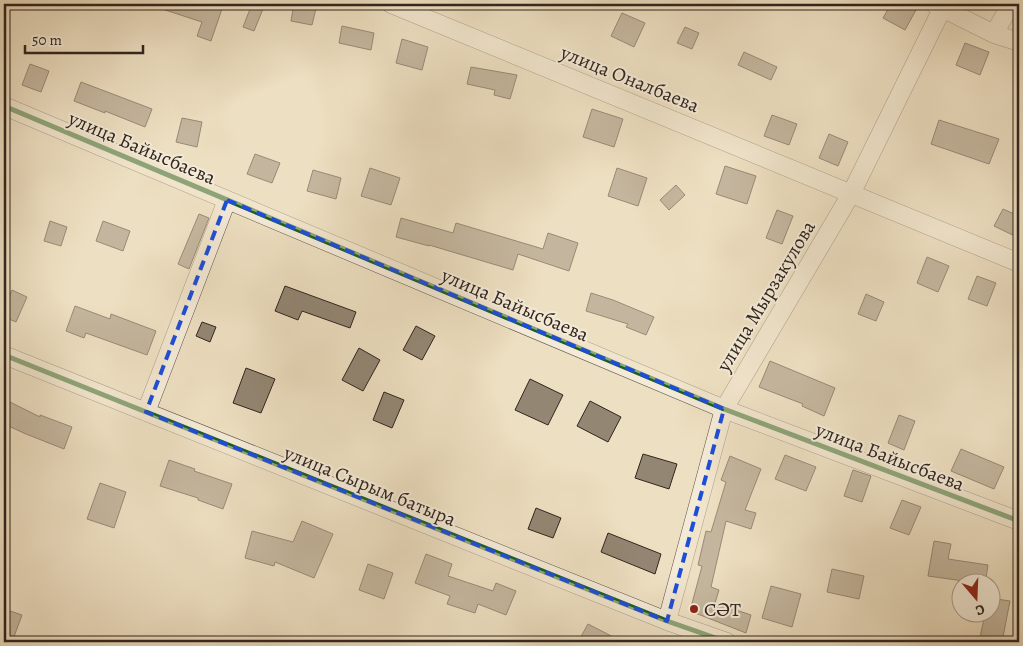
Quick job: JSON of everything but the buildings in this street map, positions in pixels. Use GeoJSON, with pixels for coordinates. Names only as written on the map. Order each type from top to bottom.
{"type":"FeatureCollection","features":[{"type":"Feature","properties":{"kind":"street","name":"улица Оналбаева"},"geometry":{"type":"LineString","coordinates":[[391,4],[1019,263]]}},
{"type":"Feature","properties":{"kind":"street"},"geometry":{"type":"LineString","coordinates":[[994,34],[1011,4]]}},
{"type":"Feature","properties":{"kind":"street","name":"улица Мырзакулова"},"geometry":{"type":"LineString","coordinates":[[667,621],[724,409],[852,194],[938,6]]}},
{"type":"Feature","properties":{"kind":"street"},"geometry":{"type":"LineString","coordinates":[[938,6],[994,34],[1019,42]]}},
{"type":"Feature","properties":{"kind":"street","name":"улица Байысбаева"},"geometry":{"type":"LineString","coordinates":[[4,106],[724,409],[1019,521]]}},
{"type":"Feature","properties":{"kind":"street"},"geometry":{"type":"LineString","coordinates":[[146,412],[227,200]]}},
{"type":"Feature","properties":{"kind":"street","name":"улица Сырым батыра"},"geometry":{"type":"LineString","coordinates":[[4,355],[667,621],[727,642]]}},
{"type":"Feature","properties":{"kind":"highlighted area"},"geometry":{"type":"Polygon","coordinates":[[[227,200],[724,409],[667,621],[146,412],[227,200]]]}},
{"type":"Feature","properties":{"kind":"cycle path"},"geometry":{"type":"LineString","coordinates":[[4,106],[724,409],[1019,521]]}},
{"type":"Feature","properties":{"kind":"cycle path"},"geometry":{"type":"LineString","coordinates":[[4,355],[667,621],[727,642]]}},
{"type":"Feature","properties":{"kind":"place","name":"СƏТ"},"geometry":{"type":"Point","coordinates":[694,609]}}]}
